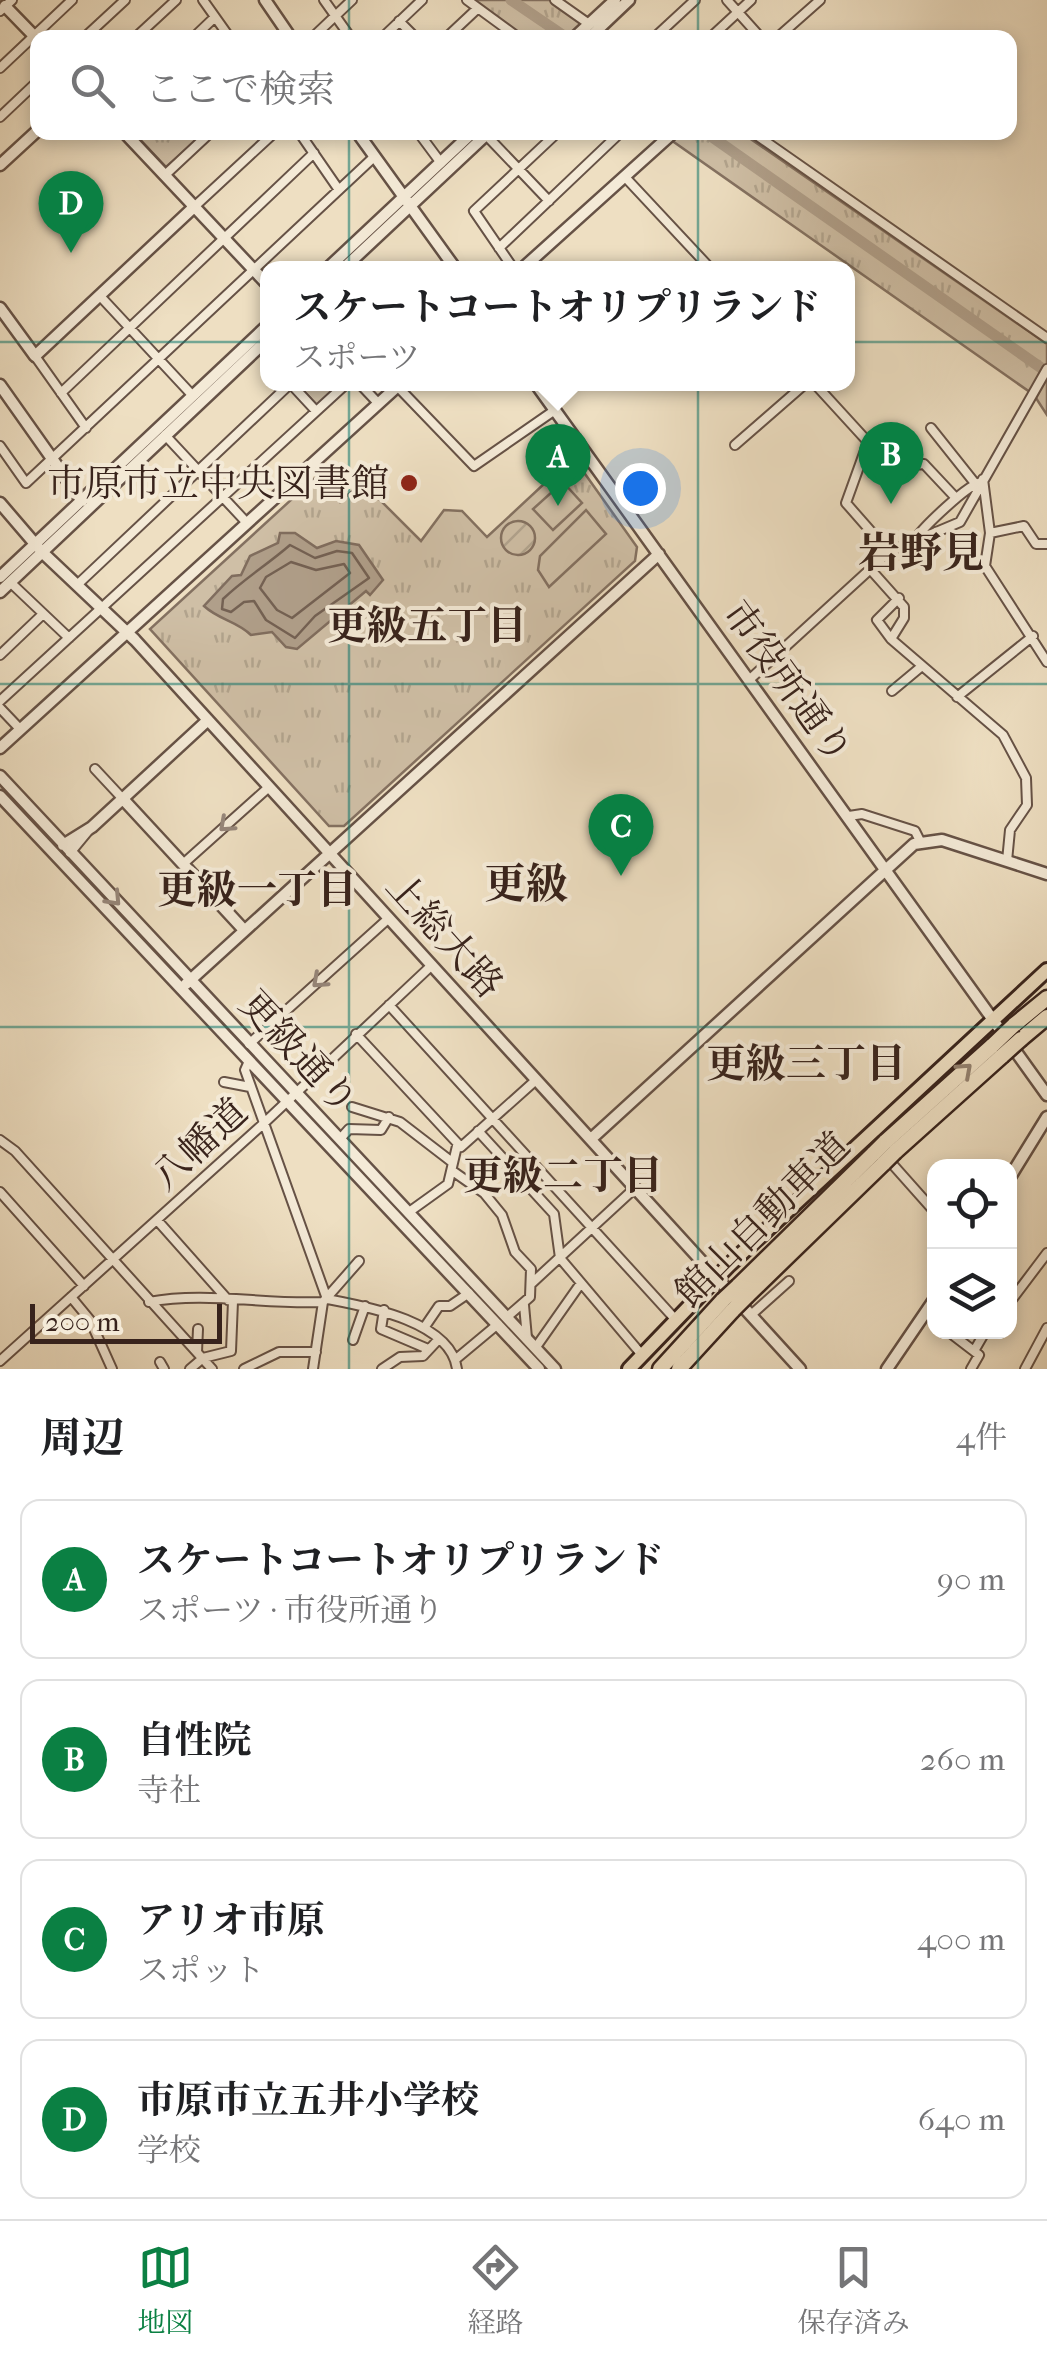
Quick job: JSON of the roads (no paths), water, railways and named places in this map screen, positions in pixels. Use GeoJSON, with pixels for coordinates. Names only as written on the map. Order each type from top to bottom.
{"type":"FeatureCollection","features":[{"type":"Feature","properties":{"kind":"highway","name":"館山自動車道"},"geometry":{"type":"LineString","coordinates":[[1018,1038],[1047,998]]}},
{"type":"Feature","properties":{"kind":"highway","name":"館山自動車道"},"geometry":{"type":"LineString","coordinates":[[660,1369],[882,1151],[997,1050],[1047,1018]]}},
{"type":"Feature","properties":{"kind":"highway","name":"館山自動車道"},"geometry":{"type":"LineString","coordinates":[[679,1369],[728,1306]]}},
{"type":"Feature","properties":{"kind":"main road"},"geometry":{"type":"LineString","coordinates":[[629,1369],[716,1277],[882,1151],[994,1015],[1047,970]]}},
{"type":"Feature","properties":{"kind":"street"},"geometry":{"type":"LineString","coordinates":[[44,30],[72,0]]}},
{"type":"Feature","properties":{"kind":"street"},"geometry":{"type":"LineString","coordinates":[[93,30],[125,0]]}},
{"type":"Feature","properties":{"kind":"street"},"geometry":{"type":"LineString","coordinates":[[144,30],[176,0]]}},
{"type":"Feature","properties":{"kind":"street"},"geometry":{"type":"LineString","coordinates":[[203,0],[224,30]]}},
{"type":"Feature","properties":{"kind":"street"},"geometry":{"type":"LineString","coordinates":[[265,0],[286,30]]}},
{"type":"Feature","properties":{"kind":"street"},"geometry":{"type":"LineString","coordinates":[[324,0],[346,30]]}},
{"type":"Feature","properties":{"kind":"street"},"geometry":{"type":"LineString","coordinates":[[321,30],[352,0]]}},
{"type":"Feature","properties":{"kind":"street"},"geometry":{"type":"LineString","coordinates":[[390,30],[422,0]]}},
{"type":"Feature","properties":{"kind":"street"},"geometry":{"type":"LineString","coordinates":[[467,0],[505,30]]}},
{"type":"Feature","properties":{"kind":"street"},"geometry":{"type":"LineString","coordinates":[[555,0],[586,30]]}},
{"type":"Feature","properties":{"kind":"street"},"geometry":{"type":"LineString","coordinates":[[590,30],[615,0]]}},
{"type":"Feature","properties":{"kind":"street"},"geometry":{"type":"LineString","coordinates":[[591,30],[630,0]]}},
{"type":"Feature","properties":{"kind":"street"},"geometry":{"type":"LineString","coordinates":[[663,30],[695,0]]}},
{"type":"Feature","properties":{"kind":"street"},"geometry":{"type":"LineString","coordinates":[[727,0],[754,30]]}},
{"type":"Feature","properties":{"kind":"street"},"geometry":{"type":"LineString","coordinates":[[719,30],[751,0]]}},
{"type":"Feature","properties":{"kind":"street"},"geometry":{"type":"LineString","coordinates":[[786,30],[820,0]]}},
{"type":"Feature","properties":{"kind":"street"},"geometry":{"type":"LineString","coordinates":[[6,5],[30,31]]}},
{"type":"Feature","properties":{"kind":"street"},"geometry":{"type":"LineString","coordinates":[[455,30],[478,8]]}},
{"type":"Feature","properties":{"kind":"street"},"geometry":{"type":"LineString","coordinates":[[202,30],[215,17]]}},
{"type":"Feature","properties":{"kind":"street"},"geometry":{"type":"LineString","coordinates":[[400,21],[408,30]]}},
{"type":"Feature","properties":{"kind":"street"},"geometry":{"type":"LineString","coordinates":[[0,68],[30,43]]}},
{"type":"Feature","properties":{"kind":"street"},"geometry":{"type":"LineString","coordinates":[[0,117],[30,89]]}},
{"type":"Feature","properties":{"kind":"street"},"geometry":{"type":"LineString","coordinates":[[1,162],[30,137]]}},
{"type":"Feature","properties":{"kind":"street"},"geometry":{"type":"LineString","coordinates":[[131,140],[260,276]]}},
{"type":"Feature","properties":{"kind":"street"},"geometry":{"type":"LineString","coordinates":[[164,175],[201,140]]}},
{"type":"Feature","properties":{"kind":"street"},"geometry":{"type":"LineString","coordinates":[[35,356],[266,140]]}},
{"type":"Feature","properties":{"kind":"street"},"geometry":{"type":"LineString","coordinates":[[304,140],[339,190]]}},
{"type":"Feature","properties":{"kind":"street"},"geometry":{"type":"LineString","coordinates":[[362,140],[451,261]]}},
{"type":"Feature","properties":{"kind":"street"},"geometry":{"type":"LineString","coordinates":[[424,140],[440,163]]}},
{"type":"Feature","properties":{"kind":"street"},"geometry":{"type":"LineString","coordinates":[[351,261],[464,140]]}},
{"type":"Feature","properties":{"kind":"street"},"geometry":{"type":"LineString","coordinates":[[336,261],[481,140]]}},
{"type":"Feature","properties":{"kind":"street"},"geometry":{"type":"LineString","coordinates":[[493,140],[549,201]]}},
{"type":"Feature","properties":{"kind":"street"},"geometry":{"type":"LineString","coordinates":[[508,261],[474,211],[549,140]]}},
{"type":"Feature","properties":{"kind":"street"},"geometry":{"type":"LineString","coordinates":[[500,248],[613,140]]}},
{"type":"Feature","properties":{"kind":"street"},"geometry":{"type":"LineString","coordinates":[[531,261],[661,140]]}},
{"type":"Feature","properties":{"kind":"street"},"geometry":{"type":"LineString","coordinates":[[763,140],[1047,338]]}},
{"type":"Feature","properties":{"kind":"street"},"geometry":{"type":"LineString","coordinates":[[61,392],[314,154]]}},
{"type":"Feature","properties":{"kind":"street"},"geometry":{"type":"LineString","coordinates":[[264,261],[374,157]]}},
{"type":"Feature","properties":{"kind":"street"},"geometry":{"type":"LineString","coordinates":[[625,177],[703,261]]}},
{"type":"Feature","properties":{"kind":"street"},"geometry":{"type":"LineString","coordinates":[[0,446],[26,483],[260,264]]}},
{"type":"Feature","properties":{"kind":"street"},"geometry":{"type":"LineString","coordinates":[[100,296],[193,396]]}},
{"type":"Feature","properties":{"kind":"street"},"geometry":{"type":"LineString","coordinates":[[0,308],[86,428]]}},
{"type":"Feature","properties":{"kind":"street"},"geometry":{"type":"LineString","coordinates":[[0,592],[5,579],[35,544],[162,432],[193,396],[260,333]]}},
{"type":"Feature","properties":{"kind":"street"},"geometry":{"type":"LineString","coordinates":[[35,544],[260,346]]}},
{"type":"Feature","properties":{"kind":"street"},"geometry":{"type":"LineString","coordinates":[[749,680],[889,552],[960,522],[1047,369]]}},
{"type":"Feature","properties":{"kind":"street"},"geometry":{"type":"LineString","coordinates":[[0,385],[82,501]]}},
{"type":"Feature","properties":{"kind":"street"},"geometry":{"type":"LineString","coordinates":[[77,584],[283,391]]}},
{"type":"Feature","properties":{"kind":"street"},"geometry":{"type":"LineString","coordinates":[[297,391],[316,411]]}},
{"type":"Feature","properties":{"kind":"street"},"geometry":{"type":"LineString","coordinates":[[20,729],[0,705],[338,391]]}},
{"type":"Feature","properties":{"kind":"street"},"geometry":{"type":"LineString","coordinates":[[367,391],[378,403]]}},
{"type":"Feature","properties":{"kind":"street"},"geometry":{"type":"LineString","coordinates":[[0,748],[391,391]]}},
{"type":"Feature","properties":{"kind":"street"},"geometry":{"type":"LineString","coordinates":[[404,391],[474,466],[555,410]]}},
{"type":"Feature","properties":{"kind":"street","name":"市役所通り"},"geometry":{"type":"LineString","coordinates":[[541,391],[886,869],[994,1015],[1018,1038]]}},
{"type":"Feature","properties":{"kind":"street"},"geometry":{"type":"LineString","coordinates":[[735,446],[797,391]]}},
{"type":"Feature","properties":{"kind":"street"},"geometry":{"type":"LineString","coordinates":[[821,391],[868,442],[846,503],[889,552]]}},
{"type":"Feature","properties":{"kind":"street"},"geometry":{"type":"LineString","coordinates":[[931,428],[980,481],[990,533],[985,566],[1047,662]]}},
{"type":"Feature","properties":{"kind":"street"},"geometry":{"type":"LineString","coordinates":[[162,432],[247,522]]}},
{"type":"Feature","properties":{"kind":"street"},"geometry":{"type":"LineString","coordinates":[[903,454],[914,464],[924,464],[955,496]]}},
{"type":"Feature","properties":{"kind":"street"},"geometry":{"type":"LineString","coordinates":[[914,541],[946,512],[955,496],[980,481]]}},
{"type":"Feature","properties":{"kind":"street","name":"上総大路"},"geometry":{"type":"LineString","coordinates":[[1,507],[208,720],[800,1369]]}},
{"type":"Feature","properties":{"kind":"street"},"geometry":{"type":"LineString","coordinates":[[990,533],[1024,526],[1036,544],[1047,544]]}},
{"type":"Feature","properties":{"kind":"street"},"geometry":{"type":"LineString","coordinates":[[186,985],[659,554]]}},
{"type":"Feature","properties":{"kind":"street"},"geometry":{"type":"LineString","coordinates":[[871,570],[899,598],[906,613],[892,639]]}},
{"type":"Feature","properties":{"kind":"street"},"geometry":{"type":"LineString","coordinates":[[5,579],[68,638]]}},
{"type":"Feature","properties":{"kind":"street"},"geometry":{"type":"LineString","coordinates":[[899,598],[877,620],[892,639],[1003,736],[1026,778],[1028,805],[1010,830],[1007,861]]}},
{"type":"Feature","properties":{"kind":"street"},"geometry":{"type":"LineString","coordinates":[[0,655],[43,614]]}},
{"type":"Feature","properties":{"kind":"street"},"geometry":{"type":"LineString","coordinates":[[957,697],[1033,636]]}},
{"type":"Feature","properties":{"kind":"street"},"geometry":{"type":"LineString","coordinates":[[892,692],[922,666]]}},
{"type":"Feature","properties":{"kind":"street"},"geometry":{"type":"LineString","coordinates":[[67,849],[208,720]]}},
{"type":"Feature","properties":{"kind":"street"},"geometry":{"type":"LineString","coordinates":[[95,769],[244,930]]}},
{"type":"Feature","properties":{"kind":"street","name":"更級通り"},"geometry":{"type":"LineString","coordinates":[[0,776],[249,1061],[340,1139],[409,1212],[539,1369]]}},
{"type":"Feature","properties":{"kind":"street"},"geometry":{"type":"LineString","coordinates":[[183,864],[269,787]]}},
{"type":"Feature","properties":{"kind":"street","name":"更級通り"},"geometry":{"type":"LineString","coordinates":[[0,796],[249,1044],[469,1294],[527,1338],[555,1369]]}},
{"type":"Feature","properties":{"kind":"street"},"geometry":{"type":"LineString","coordinates":[[849,816],[862,814],[916,832],[920,841]]}},
{"type":"Feature","properties":{"kind":"street"},"geometry":{"type":"LineString","coordinates":[[590,1139],[920,841],[942,840],[1047,874]]}},
{"type":"Feature","properties":{"kind":"street"},"geometry":{"type":"LineString","coordinates":[[249,1044],[389,918]]}},
{"type":"Feature","properties":{"kind":"street","name":"八幡道"},"geometry":{"type":"LineString","coordinates":[[1,1359],[262,1125],[432,965]]}},
{"type":"Feature","properties":{"kind":"street"},"geometry":{"type":"LineString","coordinates":[[388,1004],[675,1319]]}},
{"type":"Feature","properties":{"kind":"street"},"geometry":{"type":"LineString","coordinates":[[356,1034],[458,1146]]}},
{"type":"Feature","properties":{"kind":"street"},"geometry":{"type":"LineString","coordinates":[[1018,1038],[1047,1095]]}},
{"type":"Feature","properties":{"kind":"street"},"geometry":{"type":"LineString","coordinates":[[249,1061],[245,1070],[262,1125],[325,1300],[313,1369]]}},
{"type":"Feature","properties":{"kind":"street"},"geometry":{"type":"LineString","coordinates":[[409,1212],[439,1192],[453,1167],[458,1146],[536,1080]]}},
{"type":"Feature","properties":{"kind":"street"},"geometry":{"type":"LineString","coordinates":[[224,1082],[250,1087]]}},
{"type":"Feature","properties":{"kind":"street"},"geometry":{"type":"LineString","coordinates":[[148,1302],[175,1297],[325,1300],[365,1306],[424,1328],[456,1364],[502,1320],[524,1305],[530,1297],[531,1269],[515,1252],[502,1215],[484,1193],[424,1137],[389,1117],[352,1107]]}},
{"type":"Feature","properties":{"kind":"street"},"geometry":{"type":"LineString","coordinates":[[340,1139],[349,1129],[381,1130],[389,1117]]}},
{"type":"Feature","properties":{"kind":"street"},"geometry":{"type":"LineString","coordinates":[[1017,1166],[1047,1117]]}},
{"type":"Feature","properties":{"kind":"street"},"geometry":{"type":"LineString","coordinates":[[478,1131],[554,1214],[560,1258],[642,1355]]}},
{"type":"Feature","properties":{"kind":"street"},"geometry":{"type":"LineString","coordinates":[[1,1142],[212,1369]]}},
{"type":"Feature","properties":{"kind":"street"},"geometry":{"type":"LineString","coordinates":[[882,1151],[927,1204]]}},
{"type":"Feature","properties":{"kind":"street"},"geometry":{"type":"LineString","coordinates":[[531,1283],[635,1188]]}},
{"type":"Feature","properties":{"kind":"street"},"geometry":{"type":"LineString","coordinates":[[0,1192],[84,1286]]}},
{"type":"Feature","properties":{"kind":"street"},"geometry":{"type":"LineString","coordinates":[[157,1220],[231,1301],[231,1351],[200,1355]]}},
{"type":"Feature","properties":{"kind":"street"},"geometry":{"type":"LineString","coordinates":[[1017,1290],[1047,1253]]}},
{"type":"Feature","properties":{"kind":"street"},"geometry":{"type":"LineString","coordinates":[[325,1300],[359,1262]]}},
{"type":"Feature","properties":{"kind":"street"},"geometry":{"type":"LineString","coordinates":[[751,1315],[788,1281]]}},
{"type":"Feature","properties":{"kind":"street"},"geometry":{"type":"LineString","coordinates":[[536,1347],[581,1283]]}},
{"type":"Feature","properties":{"kind":"street"},"geometry":{"type":"LineString","coordinates":[[424,1328],[439,1306],[450,1306],[469,1294]]}},
{"type":"Feature","properties":{"kind":"street"},"geometry":{"type":"LineString","coordinates":[[71,1297],[90,1320],[112,1369]]}},
{"type":"Feature","properties":{"kind":"street"},"geometry":{"type":"LineString","coordinates":[[524,1305],[527,1338]]}},
{"type":"Feature","properties":{"kind":"street"},"geometry":{"type":"LineString","coordinates":[[353,1340],[365,1306]]}},
{"type":"Feature","properties":{"kind":"street"},"geometry":{"type":"LineString","coordinates":[[384,1310],[381,1329],[428,1350]]}},
{"type":"Feature","properties":{"kind":"street"},"geometry":{"type":"LineString","coordinates":[[888,1369],[927,1322]]}},
{"type":"Feature","properties":{"kind":"street"},"geometry":{"type":"LineString","coordinates":[[1025,1369],[1047,1328]]}},
{"type":"Feature","properties":{"kind":"street"},"geometry":{"type":"LineString","coordinates":[[190,1369],[200,1355],[198,1329]]}},
{"type":"Feature","properties":{"kind":"street"},"geometry":{"type":"LineString","coordinates":[[958,1339],[979,1355],[970,1369]]}},
{"type":"Feature","properties":{"kind":"street"},"geometry":{"type":"LineString","coordinates":[[974,1351],[981,1339]]}},
{"type":"Feature","properties":{"kind":"street"},"geometry":{"type":"LineString","coordinates":[[382,1369],[390,1360],[418,1358],[437,1341]]}},
{"type":"Feature","properties":{"kind":"street"},"geometry":{"type":"LineString","coordinates":[[244,1369],[279,1352],[316,1352]]}},
{"type":"Feature","properties":{"kind":"water"},"geometry":{"type":"Polygon","coordinates":[[[280,533],[295,533],[317,548],[336,541],[359,545],[383,580],[370,595],[366,591],[297,649],[286,647],[272,632],[251,635],[204,606],[232,576],[241,575],[250,556],[278,543],[280,533]]]}},
{"type":"Feature","properties":{"kind":"waterway"},"geometry":{"type":"LineString","coordinates":[[511,0],[555,30]]}},
{"type":"Feature","properties":{"kind":"waterway"},"geometry":{"type":"LineString","coordinates":[[716,140],[1047,372]]}},
{"type":"Feature","properties":{"kind":"place","name":"市原市立五井小学校"},"geometry":{"type":"Point","coordinates":[71,253]}},
{"type":"Feature","properties":{"kind":"place","name":"市原市立中央図書館"},"geometry":{"type":"Point","coordinates":[409,483]}},
{"type":"Feature","properties":{"kind":"place","name":"自性院"},"geometry":{"type":"Point","coordinates":[891,504]}},
{"type":"Feature","properties":{"kind":"place","name":"スケートコートオリプリランド"},"geometry":{"type":"Point","coordinates":[558,506]}},
{"type":"Feature","properties":{"kind":"place","name":"アリオ市原"},"geometry":{"type":"Point","coordinates":[621,876]}},
{"type":"Feature","properties":{"kind":"district","name":"岩野見"},"geometry":{"type":"Point","coordinates":[921,552]}},
{"type":"Feature","properties":{"kind":"district","name":"更級五丁目"},"geometry":{"type":"Point","coordinates":[427,625]}},
{"type":"Feature","properties":{"kind":"district","name":"更級"},"geometry":{"type":"Point","coordinates":[526,883]}},
{"type":"Feature","properties":{"kind":"district","name":"更級一丁目"},"geometry":{"type":"Point","coordinates":[257,889]}},
{"type":"Feature","properties":{"kind":"district","name":"更級三丁目"},"geometry":{"type":"Point","coordinates":[806,1063]}},
{"type":"Feature","properties":{"kind":"district","name":"更級二丁目"},"geometry":{"type":"Point","coordinates":[563,1175]}}]}
